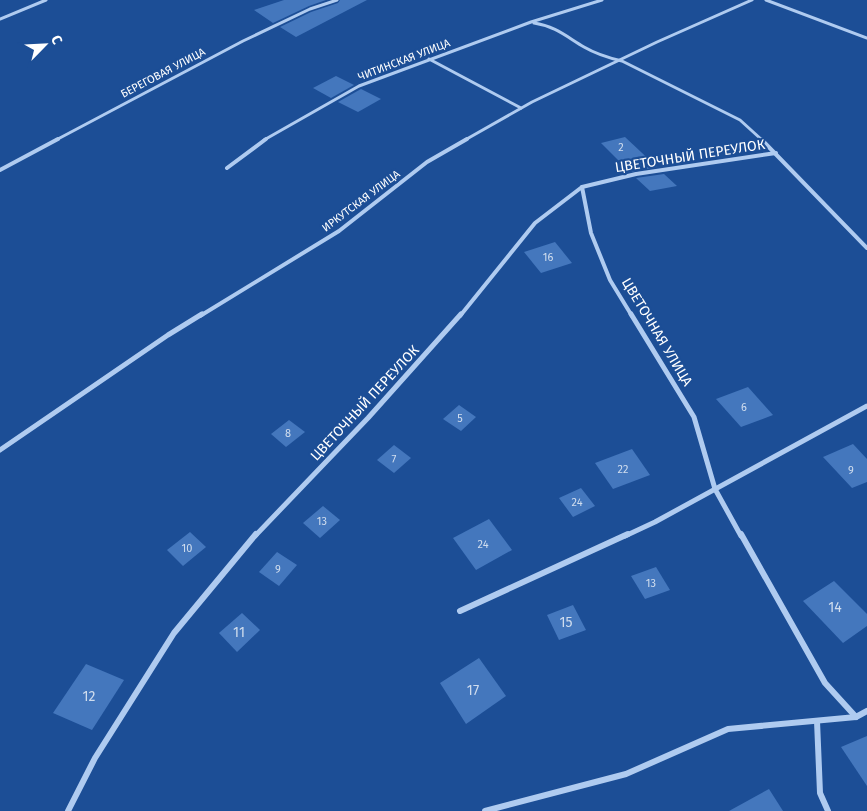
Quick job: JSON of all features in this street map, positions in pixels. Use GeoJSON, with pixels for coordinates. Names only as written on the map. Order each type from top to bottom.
{"type":"FeatureCollection","features":[{"type":"Feature","properties":{"kind":"street"},"geometry":{"type":"LineString","coordinates":[[0,18],[46,0]]}},
{"type":"Feature","properties":{"kind":"street","name":"БЕРЕГОВАЯ УЛИЦА"},"geometry":{"type":"LineString","coordinates":[[0,170],[243,41],[310,9],[337,0]]}},
{"type":"Feature","properties":{"kind":"street","name":"ЧИТИНСКАЯ УЛИЦА"},"geometry":{"type":"LineString","coordinates":[[226,168],[266,139],[360,86],[531,22],[602,0]]}},
{"type":"Feature","properties":{"kind":"street","name":"ИРКУТСКАЯ УЛИЦА"},"geometry":{"type":"LineString","coordinates":[[0,450],[168,335],[339,231],[427,162],[521,108],[657,42],[752,0]]}},
{"type":"Feature","properties":{"kind":"street"},"geometry":{"type":"LineString","coordinates":[[766,0],[867,38]]}},
{"type":"Feature","properties":{"kind":"street"},"geometry":{"type":"LineString","coordinates":[[531,22],[549,25],[586,48],[605,57],[622,60],[740,120],[776,153],[867,248]]}},
{"type":"Feature","properties":{"kind":"street"},"geometry":{"type":"LineString","coordinates":[[429,59],[464,77],[499,99],[521,108]]}},
{"type":"Feature","properties":{"kind":"street","name":"ЦВЕТОЧНЫЙ ПЕРЕУЛОК"},"geometry":{"type":"LineString","coordinates":[[68,811],[95,758],[174,633],[262,526],[368,418],[427,354],[500,268],[535,223],[582,187],[636,174],[776,153]]}},
{"type":"Feature","properties":{"kind":"street","name":"ЦВЕТОЧНАЯ УЛИЦА"},"geometry":{"type":"LineString","coordinates":[[582,187],[592,233],[610,280],[694,417],[715,489],[825,683],[856,717]]}},
{"type":"Feature","properties":{"kind":"street"},"geometry":{"type":"LineString","coordinates":[[460,610],[655,522],[867,406]]}},
{"type":"Feature","properties":{"kind":"street"},"geometry":{"type":"LineString","coordinates":[[485,811],[626,774],[728,729],[856,717],[867,711]]}},
{"type":"Feature","properties":{"kind":"street"},"geometry":{"type":"LineString","coordinates":[[817,721],[820,793],[828,811]]}},
{"type":"Feature","properties":{"kind":"building"},"geometry":{"type":"Polygon","coordinates":[[[284,0],[326,0],[273,23],[254,10],[284,0]]]}},
{"type":"Feature","properties":{"kind":"building"},"geometry":{"type":"Polygon","coordinates":[[[340,0],[367,0],[296,37],[280,27],[311,12],[338,3],[340,0]]]}},
{"type":"Feature","properties":{"kind":"building"},"geometry":{"type":"Polygon","coordinates":[[[336,76],[354,85],[331,98],[313,88],[336,76]]]}},
{"type":"Feature","properties":{"kind":"building"},"geometry":{"type":"Polygon","coordinates":[[[361,89],[381,99],[358,112],[338,102],[361,89]]]}},
{"type":"Feature","properties":{"kind":"building"},"geometry":{"type":"Polygon","coordinates":[[[625,137],[657,167],[630,172],[601,143],[625,137]]]}},
{"type":"Feature","properties":{"kind":"building"},"geometry":{"type":"Polygon","coordinates":[[[664,174],[677,186],[650,191],[636,178],[664,174]]]}},
{"type":"Feature","properties":{"kind":"building"},"geometry":{"type":"Polygon","coordinates":[[[555,242],[572,263],[541,273],[524,252],[555,242]]]}},
{"type":"Feature","properties":{"kind":"building"},"geometry":{"type":"Polygon","coordinates":[[[748,387],[773,415],[741,427],[716,399],[748,387]]]}},
{"type":"Feature","properties":{"kind":"building"},"geometry":{"type":"Polygon","coordinates":[[[459,405],[476,417],[461,431],[443,419],[459,405]]]}},
{"type":"Feature","properties":{"kind":"building"},"geometry":{"type":"Polygon","coordinates":[[[289,420],[305,432],[286,447],[271,434],[289,420]]]}},
{"type":"Feature","properties":{"kind":"building"},"geometry":{"type":"Polygon","coordinates":[[[853,444],[867,459],[867,482],[852,488],[823,457],[853,444]]]}},
{"type":"Feature","properties":{"kind":"building"},"geometry":{"type":"Polygon","coordinates":[[[394,445],[411,458],[394,473],[377,460],[394,445]]]}},
{"type":"Feature","properties":{"kind":"building"},"geometry":{"type":"Polygon","coordinates":[[[632,449],[650,475],[613,489],[595,463],[632,449]]]}},
{"type":"Feature","properties":{"kind":"building"},"geometry":{"type":"Polygon","coordinates":[[[581,488],[595,506],[573,517],[559,498],[581,488]]]}},
{"type":"Feature","properties":{"kind":"building"},"geometry":{"type":"Polygon","coordinates":[[[323,506],[340,520],[320,538],[303,523],[323,506]]]}},
{"type":"Feature","properties":{"kind":"building"},"geometry":{"type":"Polygon","coordinates":[[[489,519],[512,550],[476,570],[453,538],[489,519]]]}},
{"type":"Feature","properties":{"kind":"building"},"geometry":{"type":"Polygon","coordinates":[[[190,532],[206,547],[183,566],[167,550],[190,532]]]}},
{"type":"Feature","properties":{"kind":"building"},"geometry":{"type":"Polygon","coordinates":[[[277,552],[297,565],[279,586],[259,572],[277,552]]]}},
{"type":"Feature","properties":{"kind":"building"},"geometry":{"type":"Polygon","coordinates":[[[656,567],[670,590],[645,599],[631,576],[656,567]]]}},
{"type":"Feature","properties":{"kind":"building"},"geometry":{"type":"Polygon","coordinates":[[[834,581],[867,614],[867,626],[843,643],[803,601],[834,581]]]}},
{"type":"Feature","properties":{"kind":"building"},"geometry":{"type":"Polygon","coordinates":[[[573,605],[586,630],[559,640],[547,615],[573,605]]]}},
{"type":"Feature","properties":{"kind":"building"},"geometry":{"type":"Polygon","coordinates":[[[242,613],[260,630],[237,652],[219,633],[242,613]]]}},
{"type":"Feature","properties":{"kind":"building"},"geometry":{"type":"Polygon","coordinates":[[[479,658],[506,696],[466,724],[440,683],[479,658]]]}},
{"type":"Feature","properties":{"kind":"building"},"geometry":{"type":"Polygon","coordinates":[[[86,664],[124,680],[92,730],[53,713],[86,664]]]}},
{"type":"Feature","properties":{"kind":"building"},"geometry":{"type":"Polygon","coordinates":[[[867,736],[867,786],[841,747],[867,736]]]}},
{"type":"Feature","properties":{"kind":"building"},"geometry":{"type":"Polygon","coordinates":[[[769,789],[783,811],[729,811],[769,789]]]}}]}
